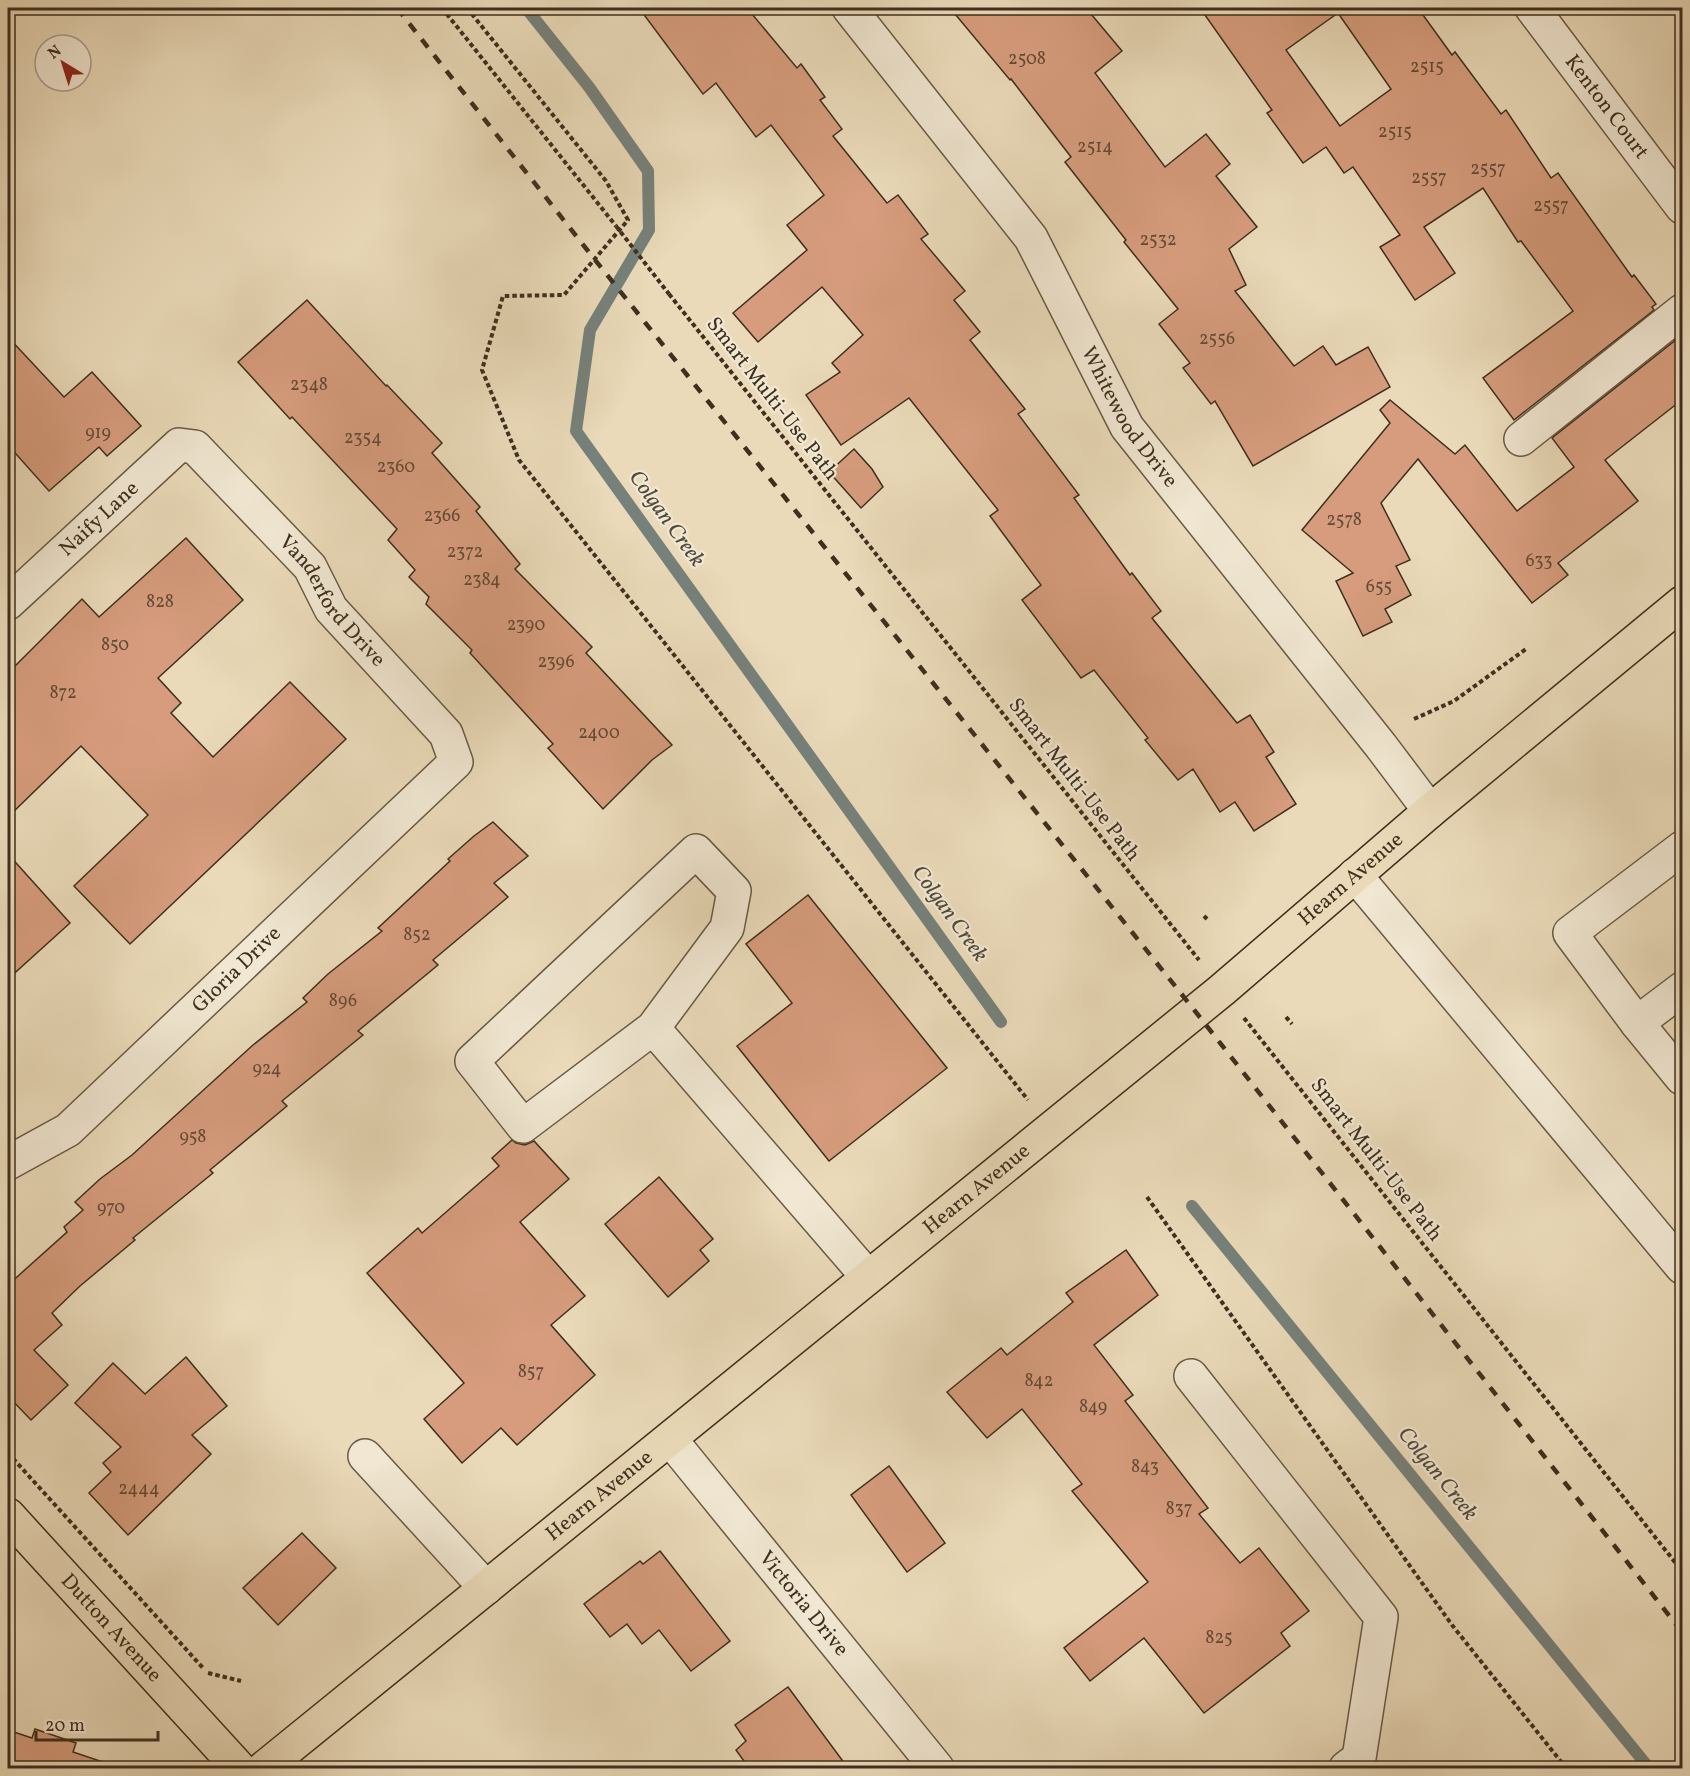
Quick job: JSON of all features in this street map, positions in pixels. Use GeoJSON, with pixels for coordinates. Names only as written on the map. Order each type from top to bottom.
{"type":"FeatureCollection","features":[{"type":"Feature","properties":{"kind":"main road","name":"Hearn Avenue"},"geometry":{"type":"LineString","coordinates":[[264,1768],[1222,990],[1430,811],[1683,603]]}},
{"type":"Feature","properties":{"kind":"main road","name":"Dutton Avenue"},"geometry":{"type":"LineString","coordinates":[[8,1515],[239,1768]]}},
{"type":"Feature","properties":{"kind":"street","name":"Whitewood Drive"},"geometry":{"type":"LineString","coordinates":[[849,8],[1031,238],[1127,427],[1430,811]]}},
{"type":"Feature","properties":{"kind":"street","name":"Kenton Court"},"geometry":{"type":"LineString","coordinates":[[1532,8],[1683,207]]}},
{"type":"Feature","properties":{"kind":"street"},"geometry":{"type":"LineString","coordinates":[[1521,439],[1683,311]]}},
{"type":"Feature","properties":{"kind":"street","name":"Naify Lane"},"geometry":{"type":"LineString","coordinates":[[8,603],[179,445],[195,447]]}},
{"type":"Feature","properties":{"kind":"street","name":"Vanderford Drive"},"geometry":{"type":"LineString","coordinates":[[195,447],[310,567],[331,609],[446,734],[456,762]]}},
{"type":"Feature","properties":{"kind":"street","name":"Gloria Drive"},"geometry":{"type":"LineString","coordinates":[[8,1163],[68,1130],[456,762]]}},
{"type":"Feature","properties":{"kind":"street"},"geometry":{"type":"LineString","coordinates":[[1683,848],[1570,933],[1637,1023],[1683,1078]]}},
{"type":"Feature","properties":{"kind":"street"},"geometry":{"type":"LineString","coordinates":[[696,851],[734,891],[727,928],[653,1028],[523,1126],[472,1062],[696,851]]}},
{"type":"Feature","properties":{"kind":"street"},"geometry":{"type":"LineString","coordinates":[[1355,875],[1683,1267]]}},
{"type":"Feature","properties":{"kind":"street"},"geometry":{"type":"LineString","coordinates":[[1637,1023],[1683,989]]}},
{"type":"Feature","properties":{"kind":"street"},"geometry":{"type":"LineString","coordinates":[[653,1028],[868,1277]]}},
{"type":"Feature","properties":{"kind":"street"},"geometry":{"type":"LineString","coordinates":[[1191,1376],[1381,1617],[1353,1763]]}},
{"type":"Feature","properties":{"kind":"street","name":"Victoria Drive"},"geometry":{"type":"LineString","coordinates":[[670,1439],[937,1768]]}},
{"type":"Feature","properties":{"kind":"street"},"geometry":{"type":"LineString","coordinates":[[365,1456],[486,1588]]}},
{"type":"Feature","properties":{"kind":"path","name":"Smart Multi-Use Path"},"geometry":{"type":"LineString","coordinates":[[442,8],[1683,1571]]}},
{"type":"Feature","properties":{"kind":"path"},"geometry":{"type":"LineString","coordinates":[[468,8],[606,181],[628,220],[564,295],[503,296],[482,370],[519,460],[1050,1128]]}},
{"type":"Feature","properties":{"kind":"path"},"geometry":{"type":"LineString","coordinates":[[1414,719],[1455,701],[1526,649]]}},
{"type":"Feature","properties":{"kind":"path"},"geometry":{"type":"LineString","coordinates":[[1286,1017],[1292,1024]]}},
{"type":"Feature","properties":{"kind":"path"},"geometry":{"type":"LineString","coordinates":[[1147,1197],[1452,1626],[1566,1768]]}},
{"type":"Feature","properties":{"kind":"path"},"geometry":{"type":"LineString","coordinates":[[8,1453],[209,1675],[241,1681]]}},
{"type":"Feature","properties":{"kind":"building"},"geometry":{"type":"Polygon","coordinates":[[[639,8],[747,8],[797,68],[801,64],[825,97],[820,100],[842,129],[833,136],[887,203],[898,195],[928,234],[921,239],[965,291],[954,300],[980,332],[970,340],[1025,409],[1018,414],[1079,495],[1074,498],[1130,575],[1132,573],[1161,611],[1152,618],[1237,723],[1250,715],[1274,752],[1266,757],[1296,804],[1254,831],[1235,802],[1220,812],[1193,769],[1178,780],[1145,740],[1148,738],[1094,670],[1081,678],[1022,600],[1041,585],[990,516],[998,510],[909,398],[841,445],[806,395],[840,372],[832,363],[863,335],[822,287],[758,342],[733,313],[807,250],[787,225],[824,195],[771,125],[756,137],[716,83],[703,94],[639,8]]]}},
{"type":"Feature","properties":{"kind":"building"},"geometry":{"type":"Polygon","coordinates":[[[950,8],[1086,8],[1122,51],[1095,73],[1165,167],[1206,134],[1230,164],[1216,176],[1257,227],[1229,249],[1246,285],[1235,291],[1294,366],[1323,346],[1336,365],[1368,347],[1390,387],[1253,466],[1215,401],[1211,404],[1183,368],[1190,363],[1159,324],[1178,309],[1124,242],[1126,240],[1065,162],[1071,157],[1011,79],[950,8]]]}},
{"type":"Feature","properties":{"kind":"building"},"geometry":{"type":"Polygon","coordinates":[[[1200,8],[1418,8],[1452,55],[1455,52],[1501,114],[1506,110],[1551,178],[1558,173],[1632,277],[1634,275],[1656,304],[1652,307],[1654,310],[1514,420],[1483,378],[1573,311],[1521,241],[1518,242],[1483,188],[1424,227],[1455,273],[1415,300],[1380,247],[1400,235],[1353,167],[1344,173],[1326,147],[1303,163],[1267,113],[1272,110],[1200,8]],[[1338,13],[1286,50],[1340,126],[1391,89],[1338,13]]]}},
{"type":"Feature","properties":{"kind":"building"},"geometry":{"type":"Polygon","coordinates":[[[307,300],[442,443],[432,453],[480,507],[476,511],[520,564],[515,569],[592,647],[586,653],[672,745],[652,760],[603,809],[548,748],[553,744],[470,653],[472,650],[426,604],[429,597],[409,577],[415,570],[388,540],[397,529],[238,362],[307,300]]]}},
{"type":"Feature","properties":{"kind":"building"},"geometry":{"type":"Polygon","coordinates":[[[8,337],[64,397],[92,372],[141,426],[107,456],[99,447],[49,491],[8,445],[8,337]]]}},
{"type":"Feature","properties":{"kind":"building"},"geometry":{"type":"Polygon","coordinates":[[[1677,339],[1683,346],[1683,399],[1605,460],[1638,501],[1558,563],[1568,575],[1532,603],[1418,459],[1381,503],[1410,560],[1396,566],[1411,595],[1385,609],[1392,622],[1363,636],[1336,581],[1353,573],[1302,530],[1390,423],[1380,410],[1390,400],[1455,454],[1465,445],[1517,511],[1574,467],[1552,438],[1677,339]]]}},
{"type":"Feature","properties":{"kind":"building"},"geometry":{"type":"Polygon","coordinates":[[[854,449],[872,469],[883,487],[861,508],[829,472],[854,449]]]}},
{"type":"Feature","properties":{"kind":"building"},"geometry":{"type":"Polygon","coordinates":[[[186,538],[243,600],[158,678],[181,703],[171,713],[213,757],[290,682],[346,739],[130,944],[74,886],[148,815],[81,746],[8,817],[8,673],[82,599],[99,617],[186,538]]]}},
{"type":"Feature","properties":{"kind":"building"},"geometry":{"type":"Polygon","coordinates":[[[493,822],[528,856],[494,883],[508,897],[433,960],[438,965],[358,1031],[363,1035],[282,1101],[287,1106],[210,1170],[213,1173],[133,1238],[135,1240],[52,1313],[62,1325],[34,1350],[68,1385],[31,1420],[8,1396],[8,1285],[67,1232],[64,1227],[83,1210],[75,1202],[100,1179],[132,1155],[253,1045],[307,1002],[303,998],[328,974],[382,931],[378,928],[450,861],[448,859],[493,822]]]}},
{"type":"Feature","properties":{"kind":"building"},"geometry":{"type":"Polygon","coordinates":[[[8,854],[70,923],[8,979],[8,854]]]}},
{"type":"Feature","properties":{"kind":"building"},"geometry":{"type":"Polygon","coordinates":[[[808,895],[947,1068],[829,1161],[737,1046],[792,1003],[746,944],[808,895]]]}},
{"type":"Feature","properties":{"kind":"building"},"geometry":{"type":"Polygon","coordinates":[[[512,1140],[525,1145],[534,1141],[569,1179],[520,1222],[585,1296],[551,1325],[595,1375],[517,1445],[501,1428],[462,1463],[424,1419],[464,1383],[367,1273],[418,1228],[422,1233],[499,1166],[492,1158],[512,1140]]]}},
{"type":"Feature","properties":{"kind":"building"},"geometry":{"type":"Polygon","coordinates":[[[659,1177],[713,1239],[700,1250],[709,1261],[668,1297],[605,1224],[659,1177]]]}},
{"type":"Feature","properties":{"kind":"building"},"geometry":{"type":"Polygon","coordinates":[[[1126,1250],[1158,1295],[1094,1345],[1133,1395],[1125,1401],[1208,1508],[1199,1514],[1240,1563],[1259,1548],[1309,1611],[1281,1633],[1290,1646],[1204,1713],[1144,1638],[1090,1681],[1064,1648],[1148,1582],[1072,1491],[1082,1484],[1022,1409],[987,1438],[947,1392],[1001,1348],[1007,1355],[1073,1302],[1066,1293],[1126,1250]]]}},
{"type":"Feature","properties":{"kind":"building"},"geometry":{"type":"Polygon","coordinates":[[[186,1357],[227,1406],[192,1435],[211,1454],[128,1535],[89,1493],[111,1472],[103,1463],[121,1447],[75,1403],[113,1363],[145,1394],[186,1357]]]}},
{"type":"Feature","properties":{"kind":"building"},"geometry":{"type":"Polygon","coordinates":[[[889,1466],[945,1543],[907,1572],[851,1495],[889,1466]]]}},
{"type":"Feature","properties":{"kind":"building"},"geometry":{"type":"Polygon","coordinates":[[[302,1533],[336,1568],[278,1625],[243,1588],[302,1533]]]}},
{"type":"Feature","properties":{"kind":"building"},"geometry":{"type":"Polygon","coordinates":[[[660,1551],[730,1641],[691,1671],[659,1630],[642,1644],[627,1624],[610,1637],[584,1604],[640,1561],[643,1564],[660,1551]]]}},
{"type":"Feature","properties":{"kind":"building"},"geometry":{"type":"Polygon","coordinates":[[[788,1687],[848,1768],[749,1768],[736,1750],[746,1741],[735,1725],[788,1687]]]}},
{"type":"Feature","properties":{"kind":"building"},"geometry":{"type":"Polygon","coordinates":[[[35,1729],[76,1743],[73,1752],[106,1763],[105,1768],[8,1768],[8,1730],[32,1738],[35,1729]]]}},
{"type":"Feature","properties":{"kind":"waterway","name":"Colgan Creek"},"geometry":{"type":"LineString","coordinates":[[526,8],[589,87],[648,171],[649,230],[590,330],[576,431],[1001,1022]]}},
{"type":"Feature","properties":{"kind":"waterway","name":"Colgan Creek"},"geometry":{"type":"LineString","coordinates":[[1192,1206],[1649,1768]]}},
{"type":"Feature","properties":{"kind":"railway"},"geometry":{"type":"LineString","coordinates":[[397,8],[588,251],[1195,1011],[1682,1632]]}}]}
